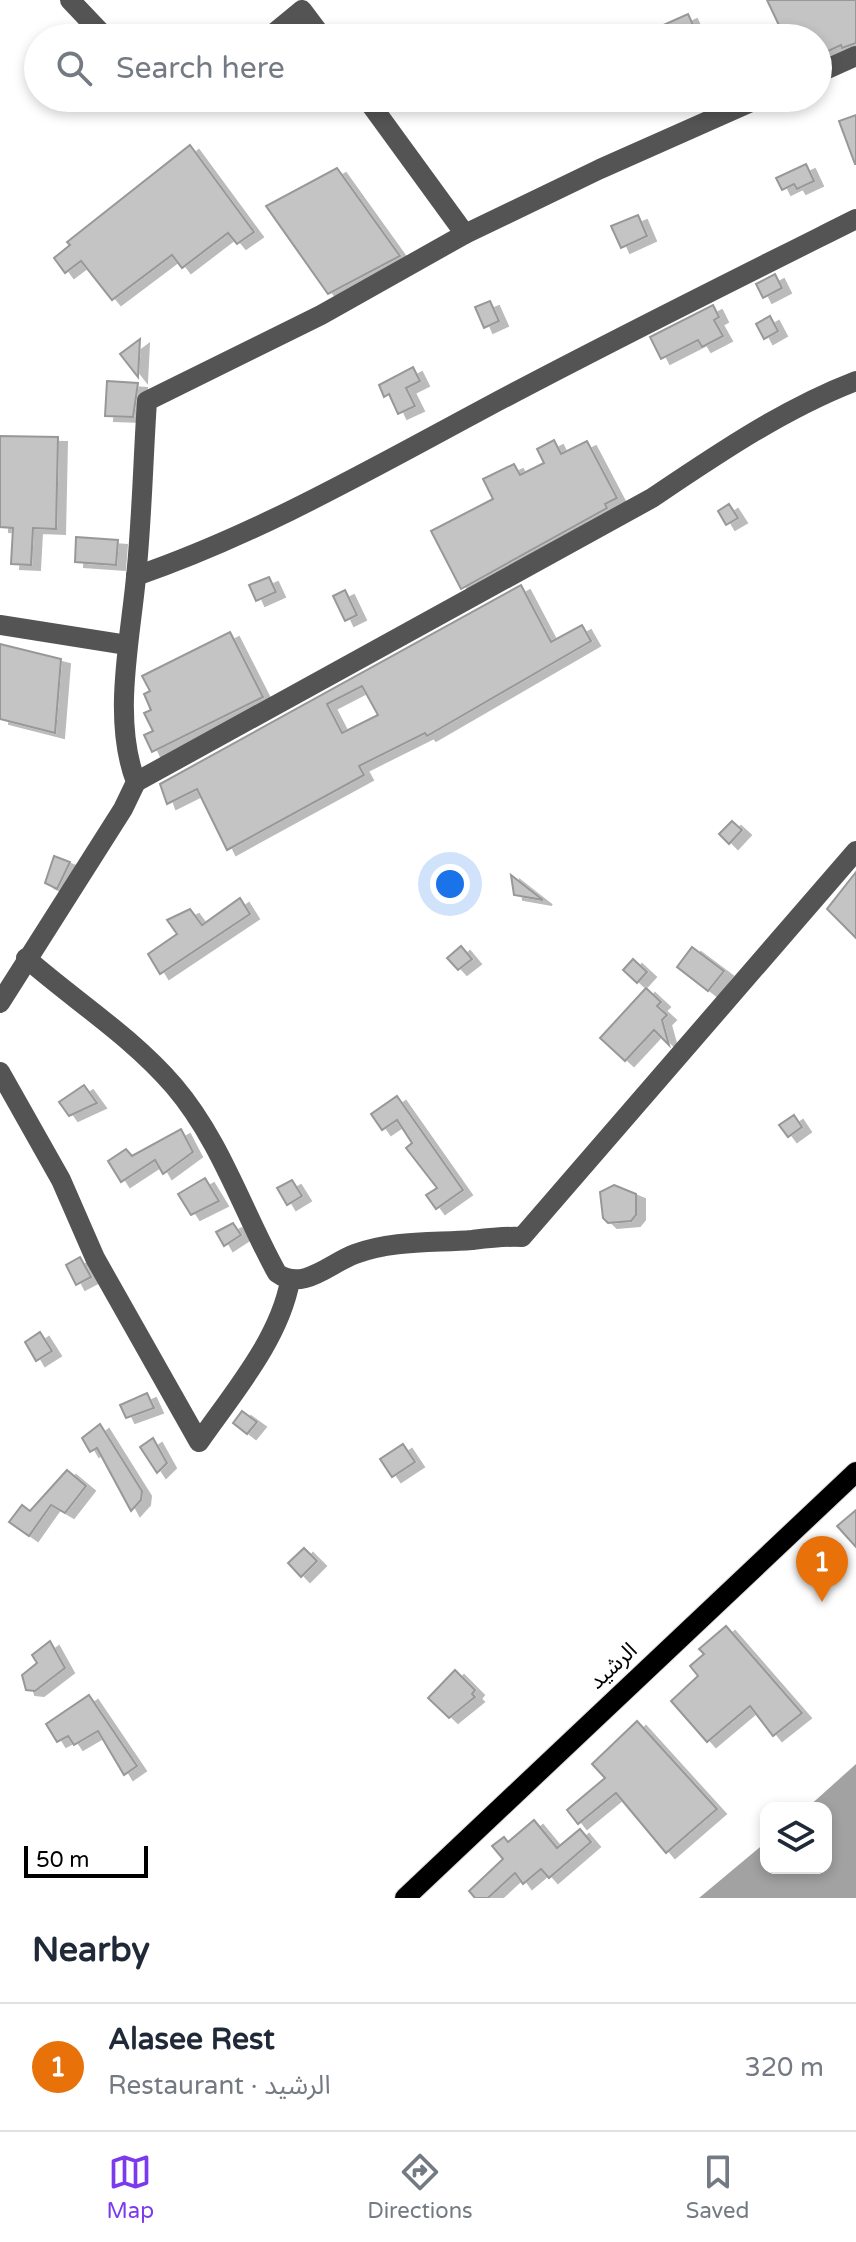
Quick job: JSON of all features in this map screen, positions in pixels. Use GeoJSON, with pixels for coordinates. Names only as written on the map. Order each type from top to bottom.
{"type":"FeatureCollection","features":[{"type":"Feature","properties":{"kind":"main road","name":"الرشيد"},"geometry":{"type":"LineString","coordinates":[[405,1898],[856,1472]]}},
{"type":"Feature","properties":{"kind":"street"},"geometry":{"type":"LineString","coordinates":[[70,0],[93,24]]}},
{"type":"Feature","properties":{"kind":"street"},"geometry":{"type":"LineString","coordinates":[[285,24],[302,10],[312,24]]}},
{"type":"Feature","properties":{"kind":"street"},"geometry":{"type":"LineString","coordinates":[[832,67],[856,56]]}},
{"type":"Feature","properties":{"kind":"street"},"geometry":{"type":"LineString","coordinates":[[376,112],[465,234]]}},
{"type":"Feature","properties":{"kind":"street"},"geometry":{"type":"LineString","coordinates":[[136,782],[126,755],[127,645],[136,576],[147,401],[321,315],[465,234],[728,112]]}},
{"type":"Feature","properties":{"kind":"street"},"geometry":{"type":"LineString","coordinates":[[136,576],[179,561],[291,510],[634,329],[856,219]]}},
{"type":"Feature","properties":{"kind":"street"},"geometry":{"type":"LineString","coordinates":[[2,993],[123,809],[136,782],[652,498],[760,430],[829,392],[856,381]]}},
{"type":"Feature","properties":{"kind":"street"},"geometry":{"type":"LineString","coordinates":[[0,625],[127,645]]}},
{"type":"Feature","properties":{"kind":"street"},"geometry":{"type":"LineString","coordinates":[[26,958],[110,1025],[174,1086],[218,1152],[277,1273],[290,1281],[300,1281],[355,1254],[381,1247],[430,1240],[522,1237],[856,851]]}},
{"type":"Feature","properties":{"kind":"street"},"geometry":{"type":"LineString","coordinates":[[0,1072],[61,1180],[95,1258],[199,1442],[248,1370],[286,1306],[290,1281]]}},
{"type":"Feature","properties":{"kind":"shaded area"},"geometry":{"type":"Polygon","coordinates":[[[856,1764],[856,1898],[699,1898],[760,1847],[760,1874],[832,1874],[832,1802],[814,1802],[856,1764]]]}},
{"type":"Feature","properties":{"kind":"building"},"geometry":{"type":"Polygon","coordinates":[[[767,0],[856,0],[856,43],[842,48],[841,45],[832,49],[832,24],[778,24],[767,0]]]}},
{"type":"Feature","properties":{"kind":"building"},"geometry":{"type":"Polygon","coordinates":[[[688,14],[693,24],[666,24],[688,14]]]}},
{"type":"Feature","properties":{"kind":"building"},"geometry":{"type":"Polygon","coordinates":[[[856,115],[856,164],[855,164],[839,121],[856,115]]]}},
{"type":"Feature","properties":{"kind":"building"},"geometry":{"type":"Polygon","coordinates":[[[190,145],[254,232],[237,244],[228,233],[182,268],[172,255],[112,300],[81,261],[65,273],[54,258],[70,245],[67,242],[190,145]]]}},
{"type":"Feature","properties":{"kind":"building"},"geometry":{"type":"Polygon","coordinates":[[[806,164],[814,181],[797,189],[794,184],[782,190],[776,178],[806,164]]]}},
{"type":"Feature","properties":{"kind":"building"},"geometry":{"type":"Polygon","coordinates":[[[337,168],[400,256],[328,294],[266,206],[337,168]]]}},
{"type":"Feature","properties":{"kind":"building"},"geometry":{"type":"Polygon","coordinates":[[[638,215],[647,236],[621,248],[611,226],[638,215]]]}},
{"type":"Feature","properties":{"kind":"building"},"geometry":{"type":"Polygon","coordinates":[[[775,274],[782,288],[763,298],[756,284],[775,274]]]}},
{"type":"Feature","properties":{"kind":"building"},"geometry":{"type":"Polygon","coordinates":[[[490,301],[499,321],[484,328],[475,307],[490,301]]]}},
{"type":"Feature","properties":{"kind":"building"},"geometry":{"type":"Polygon","coordinates":[[[713,305],[719,317],[714,320],[723,336],[702,347],[698,340],[661,359],[650,337],[713,305]]]}},
{"type":"Feature","properties":{"kind":"building"},"geometry":{"type":"Polygon","coordinates":[[[770,316],[778,331],[764,339],[756,324],[770,316]]]}},
{"type":"Feature","properties":{"kind":"building"},"geometry":{"type":"Polygon","coordinates":[[[140,339],[138,377],[120,354],[140,339]]]}},
{"type":"Feature","properties":{"kind":"building"},"geometry":{"type":"Polygon","coordinates":[[[413,367],[420,381],[406,388],[415,406],[398,414],[389,394],[384,397],[379,385],[413,367]]]}},
{"type":"Feature","properties":{"kind":"building"},"geometry":{"type":"Polygon","coordinates":[[[107,381],[138,383],[133,417],[105,416],[107,381]]]}},
{"type":"Feature","properties":{"kind":"building"},"geometry":{"type":"Polygon","coordinates":[[[0,436],[58,437],[56,529],[33,528],[31,565],[11,564],[13,528],[0,527],[0,436]]]}},
{"type":"Feature","properties":{"kind":"building"},"geometry":{"type":"Polygon","coordinates":[[[554,440],[561,454],[587,441],[617,498],[605,504],[607,508],[461,589],[431,531],[493,499],[483,479],[514,464],[520,475],[544,463],[537,449],[554,440]]]}},
{"type":"Feature","properties":{"kind":"building"},"geometry":{"type":"Polygon","coordinates":[[[729,504],[738,518],[726,525],[718,511],[729,504]]]}},
{"type":"Feature","properties":{"kind":"building"},"geometry":{"type":"Polygon","coordinates":[[[76,537],[118,540],[116,565],[75,562],[76,537]]]}},
{"type":"Feature","properties":{"kind":"building"},"geometry":{"type":"Polygon","coordinates":[[[269,577],[276,592],[256,601],[249,585],[269,577]]]}},
{"type":"Feature","properties":{"kind":"building"},"geometry":{"type":"Polygon","coordinates":[[[521,585],[551,642],[582,625],[591,641],[427,736],[425,733],[359,766],[364,775],[227,850],[197,789],[167,804],[160,784],[521,585]],[[362,686],[327,704],[342,733],[378,715],[362,686]]]}},
{"type":"Feature","properties":{"kind":"building"},"geometry":{"type":"Polygon","coordinates":[[[345,590],[357,615],[345,621],[333,596],[345,590]]]}},
{"type":"Feature","properties":{"kind":"building"},"geometry":{"type":"Polygon","coordinates":[[[230,632],[263,697],[152,752],[144,735],[153,731],[144,713],[151,710],[144,694],[150,691],[142,676],[230,632]]]}},
{"type":"Feature","properties":{"kind":"building"},"geometry":{"type":"Polygon","coordinates":[[[0,644],[61,659],[55,733],[0,719],[0,644]]]}},
{"type":"Feature","properties":{"kind":"building"},"geometry":{"type":"Polygon","coordinates":[[[732,821],[742,830],[729,844],[719,834],[732,821]]]}},
{"type":"Feature","properties":{"kind":"building"},"geometry":{"type":"Polygon","coordinates":[[[54,856],[70,862],[57,889],[45,883],[54,856]]]}},
{"type":"Feature","properties":{"kind":"building"},"geometry":{"type":"Polygon","coordinates":[[[856,872],[856,938],[827,909],[856,872]]]}},
{"type":"Feature","properties":{"kind":"building"},"geometry":{"type":"Polygon","coordinates":[[[511,875],[543,900],[514,895],[511,875]]]}},
{"type":"Feature","properties":{"kind":"building"},"geometry":{"type":"Polygon","coordinates":[[[240,898],[250,914],[160,974],[148,954],[177,934],[167,920],[190,909],[202,925],[240,898]]]}},
{"type":"Feature","properties":{"kind":"building"},"geometry":{"type":"Polygon","coordinates":[[[461,946],[472,959],[458,970],[447,958],[461,946]]]}},
{"type":"Feature","properties":{"kind":"building"},"geometry":{"type":"Polygon","coordinates":[[[692,947],[724,971],[708,991],[677,967],[692,947]]]}},
{"type":"Feature","properties":{"kind":"building"},"geometry":{"type":"Polygon","coordinates":[[[633,959],[647,972],[637,983],[623,970],[633,959]]]}},
{"type":"Feature","properties":{"kind":"building"},"geometry":{"type":"Polygon","coordinates":[[[646,988],[661,1002],[657,1006],[667,1015],[662,1020],[669,1045],[654,1030],[625,1061],[600,1038],[646,988]]]}},
{"type":"Feature","properties":{"kind":"building"},"geometry":{"type":"Polygon","coordinates":[[[84,1085],[97,1103],[69,1116],[59,1102],[84,1085]]]}},
{"type":"Feature","properties":{"kind":"building"},"geometry":{"type":"Polygon","coordinates":[[[397,1096],[463,1190],[436,1209],[426,1195],[437,1188],[406,1148],[412,1143],[397,1120],[382,1130],[371,1114],[397,1096]]]}},
{"type":"Feature","properties":{"kind":"building"},"geometry":{"type":"Polygon","coordinates":[[[794,1115],[802,1127],[788,1137],[779,1125],[794,1115]]]}},
{"type":"Feature","properties":{"kind":"building"},"geometry":{"type":"Polygon","coordinates":[[[181,1129],[193,1152],[163,1174],[155,1160],[121,1182],[108,1161],[126,1149],[132,1156],[181,1129]]]}},
{"type":"Feature","properties":{"kind":"building"},"geometry":{"type":"Polygon","coordinates":[[[205,1178],[219,1201],[191,1215],[178,1194],[205,1178]]]}},
{"type":"Feature","properties":{"kind":"building"},"geometry":{"type":"Polygon","coordinates":[[[292,1180],[302,1196],[287,1205],[277,1188],[292,1180]]]}},
{"type":"Feature","properties":{"kind":"building"},"geometry":{"type":"Polygon","coordinates":[[[614,1185],[636,1194],[636,1215],[631,1221],[608,1223],[603,1218],[600,1192],[614,1185]]]}},
{"type":"Feature","properties":{"kind":"building"},"geometry":{"type":"Polygon","coordinates":[[[233,1223],[241,1235],[224,1246],[216,1232],[233,1223]]]}},
{"type":"Feature","properties":{"kind":"building"},"geometry":{"type":"Polygon","coordinates":[[[80,1257],[91,1277],[76,1285],[66,1265],[80,1257]]]}},
{"type":"Feature","properties":{"kind":"building"},"geometry":{"type":"Polygon","coordinates":[[[40,1332],[52,1351],[36,1361],[25,1342],[40,1332]]]}},
{"type":"Feature","properties":{"kind":"building"},"geometry":{"type":"Polygon","coordinates":[[[147,1393],[154,1408],[126,1418],[120,1405],[147,1393]]]}},
{"type":"Feature","properties":{"kind":"building"},"geometry":{"type":"Polygon","coordinates":[[[242,1411],[257,1422],[247,1434],[233,1423],[242,1411]]]}},
{"type":"Feature","properties":{"kind":"building"},"geometry":{"type":"Polygon","coordinates":[[[100,1424],[142,1491],[141,1500],[131,1511],[97,1448],[90,1452],[82,1438],[100,1424]]]}},
{"type":"Feature","properties":{"kind":"building"},"geometry":{"type":"Polygon","coordinates":[[[153,1438],[167,1463],[157,1473],[140,1447],[153,1438]]]}},
{"type":"Feature","properties":{"kind":"building"},"geometry":{"type":"Polygon","coordinates":[[[403,1444],[415,1462],[392,1477],[380,1459],[403,1444]]]}},
{"type":"Feature","properties":{"kind":"building"},"geometry":{"type":"Polygon","coordinates":[[[67,1470],[86,1486],[65,1513],[51,1505],[29,1536],[9,1522],[22,1505],[30,1511],[67,1470]]]}},
{"type":"Feature","properties":{"kind":"building"},"geometry":{"type":"Polygon","coordinates":[[[856,1510],[856,1547],[837,1526],[856,1510]]]}},
{"type":"Feature","properties":{"kind":"building"},"geometry":{"type":"Polygon","coordinates":[[[304,1548],[317,1561],[301,1577],[288,1563],[304,1548]]]}},
{"type":"Feature","properties":{"kind":"building"},"geometry":{"type":"Polygon","coordinates":[[[726,1626],[802,1713],[773,1736],[750,1706],[707,1742],[671,1701],[698,1676],[690,1666],[704,1654],[699,1649],[726,1626]]]}},
{"type":"Feature","properties":{"kind":"building"},"geometry":{"type":"Polygon","coordinates":[[[50,1641],[65,1668],[35,1691],[26,1690],[22,1675],[37,1663],[32,1655],[50,1641]]]}},
{"type":"Feature","properties":{"kind":"building"},"geometry":{"type":"Polygon","coordinates":[[[455,1670],[475,1690],[472,1694],[475,1697],[449,1718],[428,1698],[455,1670]]]}},
{"type":"Feature","properties":{"kind":"building"},"geometry":{"type":"Polygon","coordinates":[[[89,1695],[137,1766],[124,1775],[98,1731],[74,1745],[68,1736],[57,1742],[46,1724],[89,1695]]]}},
{"type":"Feature","properties":{"kind":"building"},"geometry":{"type":"Polygon","coordinates":[[[637,1721],[717,1809],[666,1853],[616,1793],[578,1824],[567,1810],[605,1778],[592,1764],[637,1721]]]}},
{"type":"Feature","properties":{"kind":"building"},"geometry":{"type":"Polygon","coordinates":[[[534,1820],[557,1848],[580,1829],[591,1842],[549,1878],[541,1869],[523,1884],[515,1873],[488,1898],[475,1898],[469,1891],[503,1859],[492,1846],[504,1837],[508,1842],[534,1820]]]}},
{"type":"Feature","properties":{"kind":"place","name":"Alasee Rest"},"geometry":{"type":"Point","coordinates":[822,1602]}}]}
